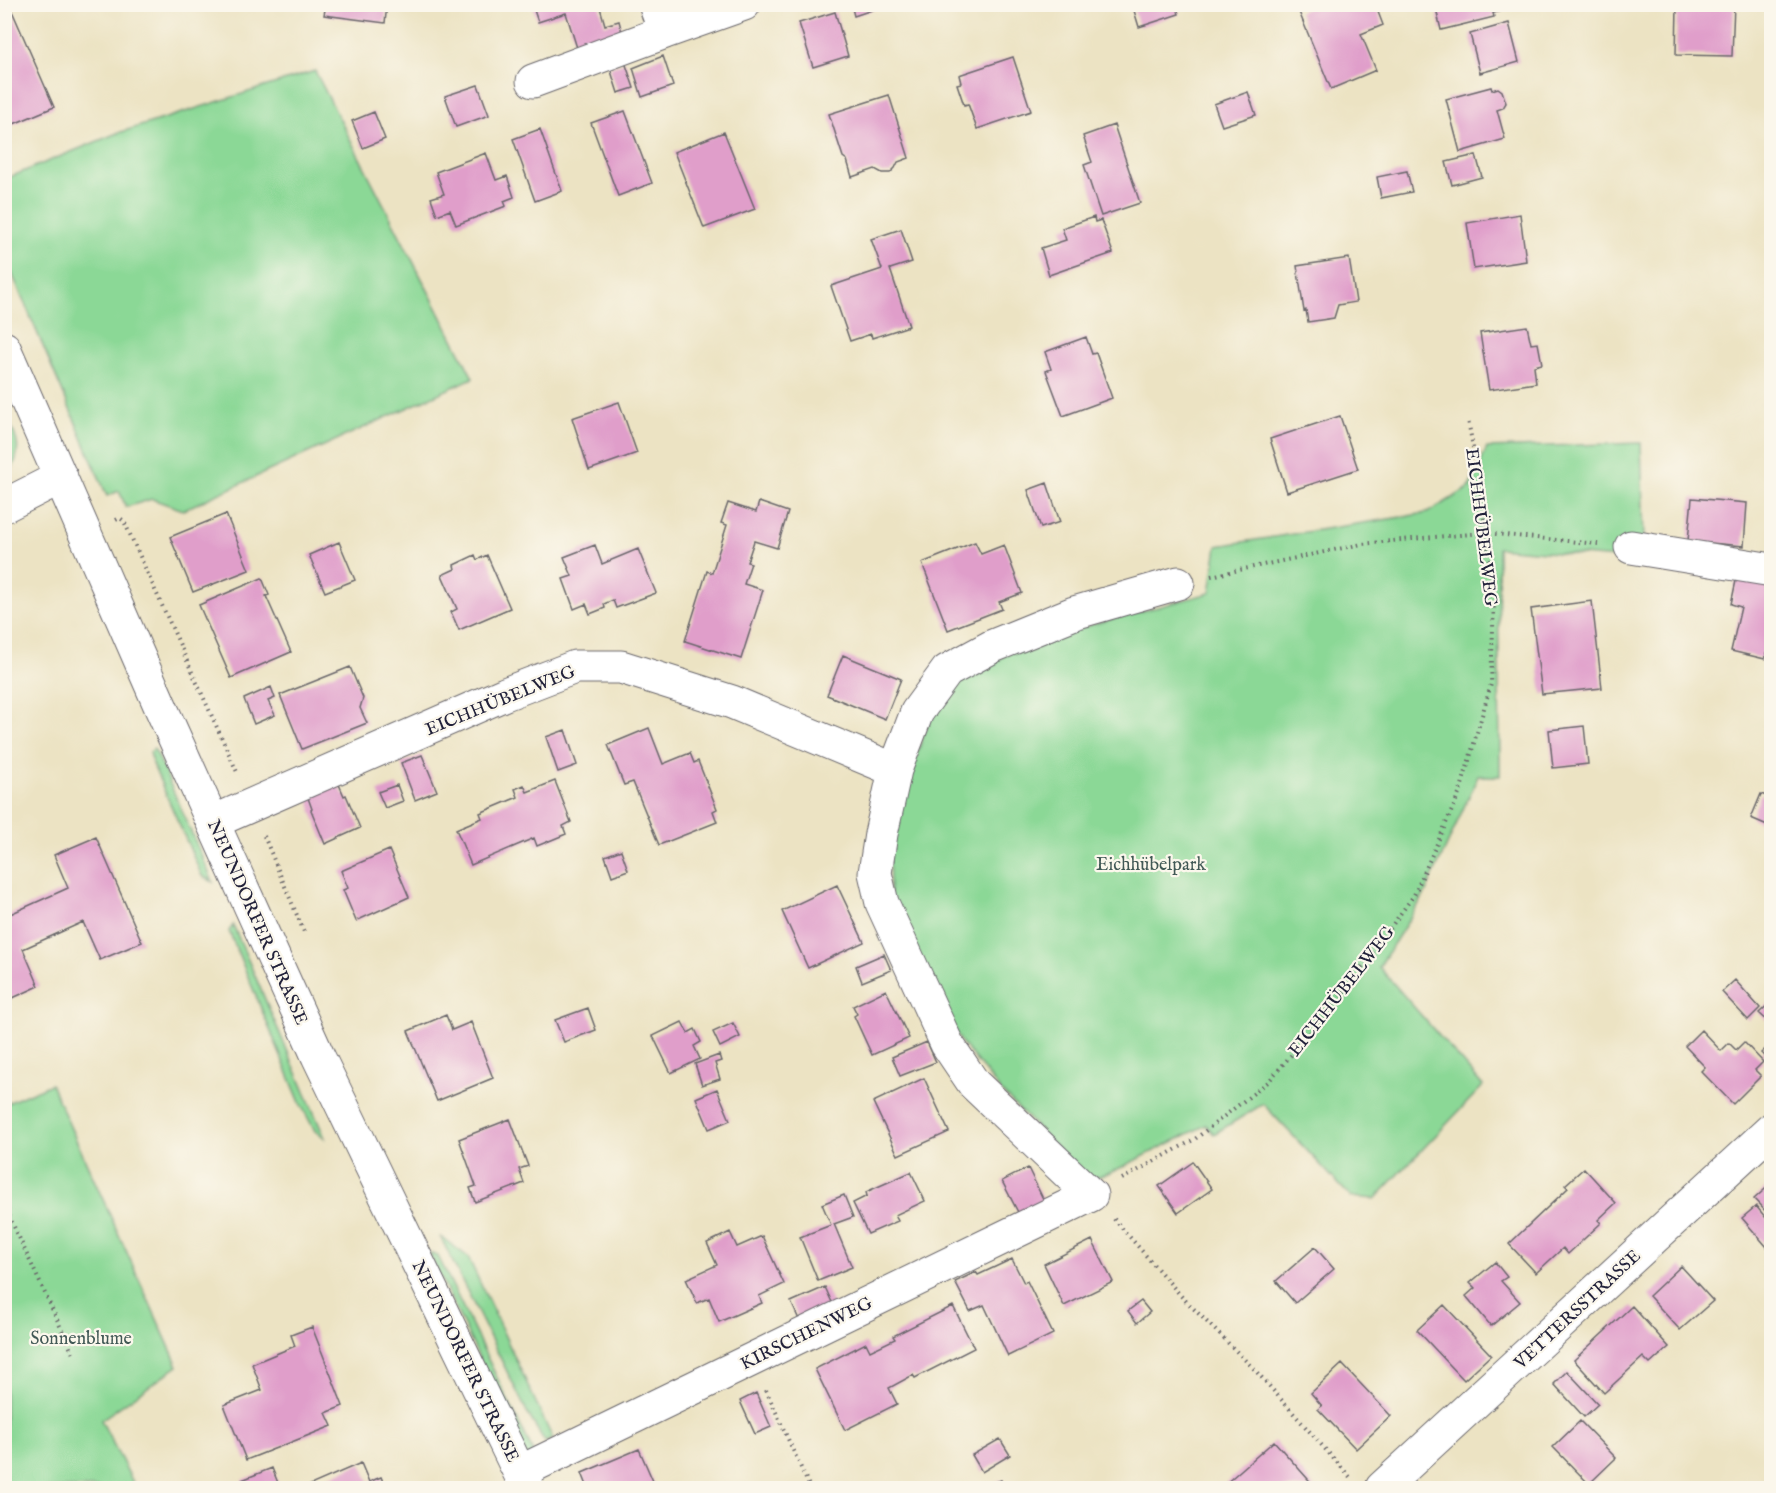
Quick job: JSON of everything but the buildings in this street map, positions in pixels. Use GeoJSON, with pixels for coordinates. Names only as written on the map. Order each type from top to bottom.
{"type":"FeatureCollection","features":[{"type":"Feature","properties":{"kind":"street"},"geometry":{"type":"LineString","coordinates":[[533,81],[660,18],[744,4]]}},
{"type":"Feature","properties":{"kind":"street","name":"NEUNDORFER STRASSE"},"geometry":{"type":"LineString","coordinates":[[4,348],[318,1056],[524,1480]]}},
{"type":"Feature","properties":{"kind":"street"},"geometry":{"type":"LineString","coordinates":[[4,506],[61,477]]}},
{"type":"Feature","properties":{"kind":"street"},"geometry":{"type":"LineString","coordinates":[[1631,547],[1772,570]]}},
{"type":"Feature","properties":{"kind":"street"},"geometry":{"type":"LineString","coordinates":[[1091,1195],[974,1084],[947,1044],[882,903],[875,873],[880,834],[895,770],[917,712],[947,671],[993,646],[1074,613],[1178,583]]}},
{"type":"Feature","properties":{"kind":"street","name":"EICHHÜBELWEG"},"geometry":{"type":"LineString","coordinates":[[213,822],[504,694],[575,667],[621,667],[721,699],[895,770]]}},
{"type":"Feature","properties":{"kind":"street","name":"VETTERSSTRASSE"},"geometry":{"type":"LineString","coordinates":[[1367,1484],[1772,1129]]}},
{"type":"Feature","properties":{"kind":"street","name":"KIRSCHENWEG"},"geometry":{"type":"LineString","coordinates":[[524,1480],[753,1359],[1091,1195]]}},
{"type":"Feature","properties":{"kind":"path","name":"EICHHÜBELWEG"},"geometry":{"type":"LineString","coordinates":[[1091,1195],[1195,1139],[1268,1082],[1336,1003],[1414,895],[1460,792],[1491,684],[1494,601],[1468,420]]}},
{"type":"Feature","properties":{"kind":"path"},"geometry":{"type":"LineString","coordinates":[[107,523],[120,518],[124,521],[251,806]]}},
{"type":"Feature","properties":{"kind":"path"},"geometry":{"type":"LineString","coordinates":[[1178,583],[1362,544],[1422,538],[1485,533],[1631,547]]}},
{"type":"Feature","properties":{"kind":"path"},"geometry":{"type":"LineString","coordinates":[[1091,1195],[1182,1297],[1367,1484]]}},
{"type":"Feature","properties":{"kind":"path"},"geometry":{"type":"LineString","coordinates":[[4,1205],[74,1356]]}},
{"type":"Feature","properties":{"kind":"path"},"geometry":{"type":"LineString","coordinates":[[753,1359],[810,1488]]}},
{"type":"Feature","properties":{"kind":"green space"},"geometry":{"type":"Polygon","coordinates":[[[315,71],[473,378],[183,510],[152,499],[126,507],[119,491],[107,496],[5,257],[5,179],[115,134],[315,71]]]}},
{"type":"Feature","properties":{"kind":"green space"},"geometry":{"type":"Polygon","coordinates":[[[4,411],[15,435],[18,449],[9,474],[5,463],[4,411]]]}},
{"type":"Feature","properties":{"kind":"green space","name":"Eichhübelpark"},"geometry":{"type":"Polygon","coordinates":[[[1641,443],[1644,540],[1640,560],[1498,548],[1500,776],[1478,776],[1425,894],[1379,967],[1483,1086],[1375,1199],[1351,1197],[1263,1104],[1214,1134],[1206,1125],[1110,1173],[1088,1180],[1001,1091],[961,1042],[890,903],[889,832],[932,712],[960,679],[1013,651],[1094,624],[1210,593],[1217,546],[1427,513],[1469,488],[1487,448],[1641,443]]]}},
{"type":"Feature","properties":{"kind":"green space"},"geometry":{"type":"Polygon","coordinates":[[[154,749],[213,882],[202,876],[153,765],[150,752],[154,749]]]}},
{"type":"Feature","properties":{"kind":"green space"},"geometry":{"type":"Polygon","coordinates":[[[233,925],[325,1138],[315,1131],[301,1105],[229,931],[233,925]]]}},
{"type":"Feature","properties":{"kind":"green space","name":"Sonnenblume"},"geometry":{"type":"Polygon","coordinates":[[[51,1084],[178,1366],[101,1420],[136,1488],[5,1488],[5,1104],[51,1084]]]}},
{"type":"Feature","properties":{"kind":"green space"},"geometry":{"type":"Polygon","coordinates":[[[440,1236],[468,1257],[553,1439],[545,1442],[529,1416],[440,1236]]]}},
{"type":"Feature","properties":{"kind":"green space"},"geometry":{"type":"Polygon","coordinates":[[[429,1253],[438,1256],[534,1454],[527,1458],[429,1253]]]}}]}
